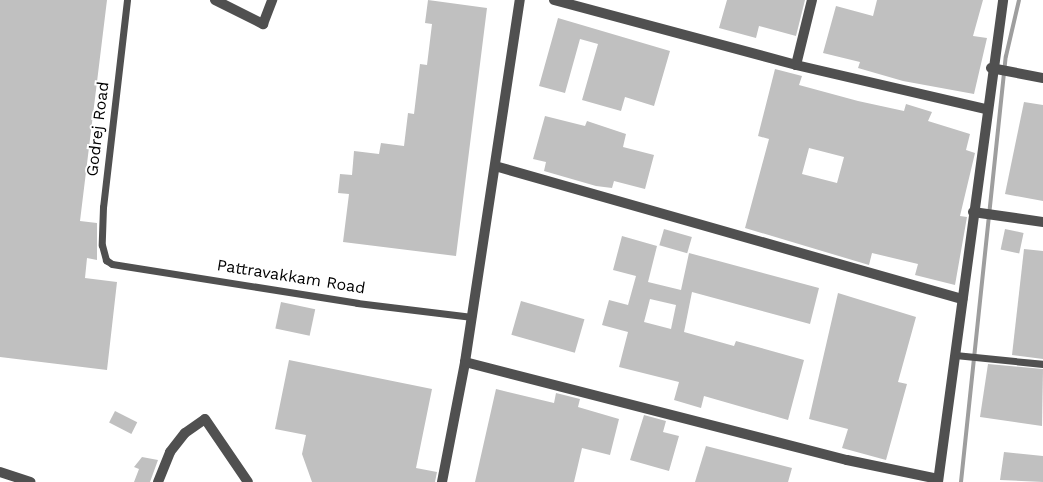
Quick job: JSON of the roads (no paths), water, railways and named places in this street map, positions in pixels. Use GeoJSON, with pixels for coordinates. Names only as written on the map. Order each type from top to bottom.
{"type":"FeatureCollection","features":[{"type":"Feature","properties":{"kind":"street"},"geometry":{"type":"LineString","coordinates":[[215,0],[263,24],[272,0]]}},
{"type":"Feature","properties":{"kind":"street"},"geometry":{"type":"LineString","coordinates":[[442,482],[465,362],[520,0]]}},
{"type":"Feature","properties":{"kind":"street"},"geometry":{"type":"LineString","coordinates":[[554,0],[796,65],[985,109]]}},
{"type":"Feature","properties":{"kind":"street"},"geometry":{"type":"LineString","coordinates":[[796,65],[812,0]]}},
{"type":"Feature","properties":{"kind":"street"},"geometry":{"type":"LineString","coordinates":[[465,362],[847,460],[938,481],[985,109],[1003,0]]}},
{"type":"Feature","properties":{"kind":"street"},"geometry":{"type":"LineString","coordinates":[[991,68],[1043,78]]}},
{"type":"Feature","properties":{"kind":"street"},"geometry":{"type":"LineString","coordinates":[[495,166],[962,299]]}},
{"type":"Feature","properties":{"kind":"street"},"geometry":{"type":"LineString","coordinates":[[973,212],[1043,222]]}},
{"type":"Feature","properties":{"kind":"street"},"geometry":{"type":"LineString","coordinates":[[158,482],[170,452],[185,433],[205,420],[248,482]]}},
{"type":"Feature","properties":{"kind":"street"},"geometry":{"type":"LineString","coordinates":[[0,472],[30,482]]}},
{"type":"Feature","properties":{"kind":"lane","name":"Godrej Road"},"geometry":{"type":"LineString","coordinates":[[106,260],[102,245],[103,207],[127,0]]}},
{"type":"Feature","properties":{"kind":"lane","name":"Pattravakkam Road"},"geometry":{"type":"LineString","coordinates":[[106,260],[328,298],[472,318]]}},
{"type":"Feature","properties":{"kind":"lane"},"geometry":{"type":"LineString","coordinates":[[955,354],[1043,364]]}},
{"type":"Feature","properties":{"kind":"waterway"},"geometry":{"type":"LineString","coordinates":[[961,482],[1006,56],[1019,0]]}}]}
